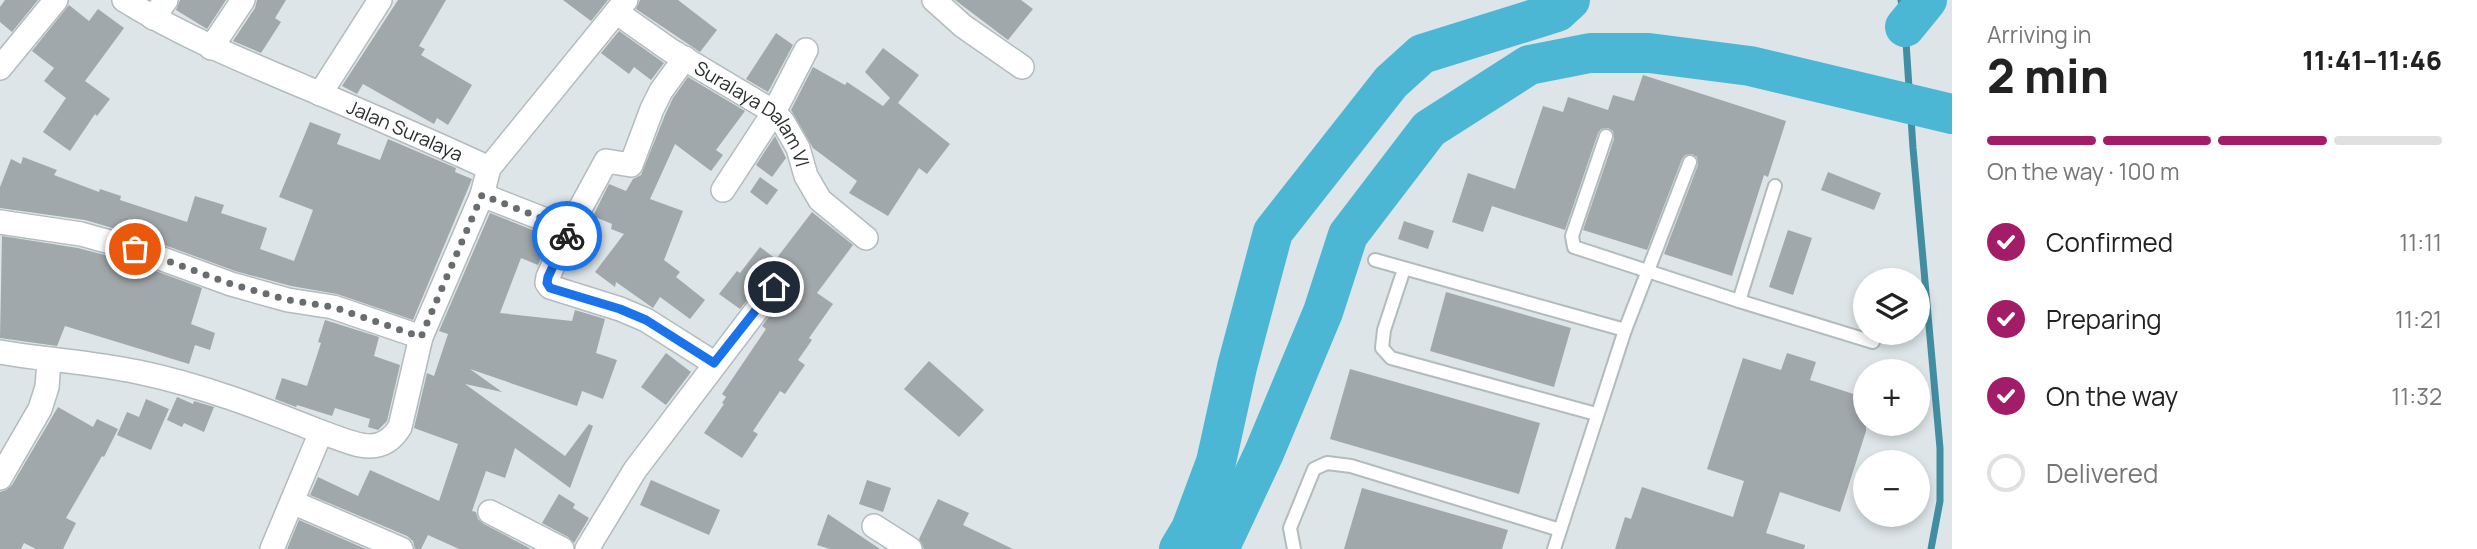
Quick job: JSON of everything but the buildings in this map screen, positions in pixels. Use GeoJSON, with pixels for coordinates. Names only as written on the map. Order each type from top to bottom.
{"type":"FeatureCollection","features":[{"type":"Feature","properties":{"kind":"street"},"geometry":{"type":"LineString","coordinates":[[0,68],[56,0]]}},
{"type":"Feature","properties":{"kind":"street","name":"Jalan Suralaya"},"geometry":{"type":"LineString","coordinates":[[124,0],[160,9],[211,48],[414,133],[489,168]]}},
{"type":"Feature","properties":{"kind":"street"},"geometry":{"type":"LineString","coordinates":[[211,48],[243,0]]}},
{"type":"Feature","properties":{"kind":"street"},"geometry":{"type":"LineString","coordinates":[[320,94],[380,0]]}},
{"type":"Feature","properties":{"kind":"street"},"geometry":{"type":"LineString","coordinates":[[934,0],[963,26],[1022,66]]}},
{"type":"Feature","properties":{"kind":"street"},"geometry":{"type":"LineString","coordinates":[[0,352],[83,362],[177,381],[254,405],[321,432],[365,446],[382,446],[394,438],[400,427],[421,337],[482,195],[489,168],[621,6]]}},
{"type":"Feature","properties":{"kind":"street","name":"Suralaya Dalam VI"},"geometry":{"type":"LineString","coordinates":[[621,6],[685,58],[774,113],[783,122],[798,148],[806,176],[820,200],[866,239]]}},
{"type":"Feature","properties":{"kind":"street"},"geometry":{"type":"LineString","coordinates":[[723,190],[774,113],[806,50]]}},
{"type":"Feature","properties":{"kind":"street"},"geometry":{"type":"LineString","coordinates":[[685,58],[661,91],[652,109],[634,162],[628,165],[606,161],[569,229],[547,283],[550,288],[620,309],[646,320],[714,363]]}},
{"type":"Feature","properties":{"kind":"street"},"geometry":{"type":"LineString","coordinates":[[482,195],[569,229]]}},
{"type":"Feature","properties":{"kind":"street"},"geometry":{"type":"LineString","coordinates":[[0,222],[81,234],[135,249],[231,284],[288,300],[333,307],[421,337]]}},
{"type":"Feature","properties":{"kind":"street"},"geometry":{"type":"LineString","coordinates":[[587,549],[635,470],[774,287]]}},
{"type":"Feature","properties":{"kind":"street"},"geometry":{"type":"LineString","coordinates":[[0,478],[40,408],[47,387],[49,360]]}},
{"type":"Feature","properties":{"kind":"street"},"geometry":{"type":"LineString","coordinates":[[272,549],[321,432]]}},
{"type":"Feature","properties":{"kind":"street"},"geometry":{"type":"LineString","coordinates":[[292,502],[401,549]]}},
{"type":"Feature","properties":{"kind":"street"},"geometry":{"type":"LineString","coordinates":[[491,512],[562,549]]}},
{"type":"Feature","properties":{"kind":"street"},"geometry":{"type":"LineString","coordinates":[[874,526],[909,549]]}},
{"type":"Feature","properties":{"kind":"lane"},"geometry":{"type":"LineString","coordinates":[[1605,136],[1572,242],[1574,247],[1853,336]]}},
{"type":"Feature","properties":{"kind":"lane"},"geometry":{"type":"LineString","coordinates":[[1554,549],[1625,330],[1690,162]]}},
{"type":"Feature","properties":{"kind":"lane"},"geometry":{"type":"LineString","coordinates":[[1739,301],[1775,186]]}},
{"type":"Feature","properties":{"kind":"lane"},"geometry":{"type":"LineString","coordinates":[[1375,260],[1625,330]]}},
{"type":"Feature","properties":{"kind":"lane"},"geometry":{"type":"LineString","coordinates":[[1404,269],[1384,330],[1382,348],[1391,358],[1596,414]]}},
{"type":"Feature","properties":{"kind":"lane"},"geometry":{"type":"LineString","coordinates":[[1294,549],[1290,528],[1314,469],[1327,463],[1351,466],[1560,530]]}},
{"type":"Feature","properties":{"kind":"waterway"},"geometry":{"type":"LineString","coordinates":[[1179,549],[1191,529],[1216,462],[1237,367],[1273,232],[1391,82],[1422,54],[1557,12],[1570,0]]}},
{"type":"Feature","properties":{"kind":"waterway"},"geometry":{"type":"LineString","coordinates":[[1901,0],[1940,448],[1940,501],[1931,549]]}},
{"type":"Feature","properties":{"kind":"waterway"},"geometry":{"type":"LineString","coordinates":[[1905,27],[1927,0]]}},
{"type":"Feature","properties":{"kind":"waterway"},"geometry":{"type":"LineString","coordinates":[[1219,549],[1264,453],[1323,312],[1348,235],[1429,129],[1529,65],[1590,53],[1649,53],[1750,66],[1952,114]]}},
{"type":"Feature","properties":{"kind":"way so far"},"geometry":{"type":"LineString","coordinates":[[135,249],[231,284],[288,300],[333,307],[421,337],[482,195],[569,229],[567,236]]}},
{"type":"Feature","properties":{"kind":"route"},"geometry":{"type":"LineString","coordinates":[[567,236],[548,277],[550,288],[620,309],[646,320],[714,363],[774,287]]}}]}
